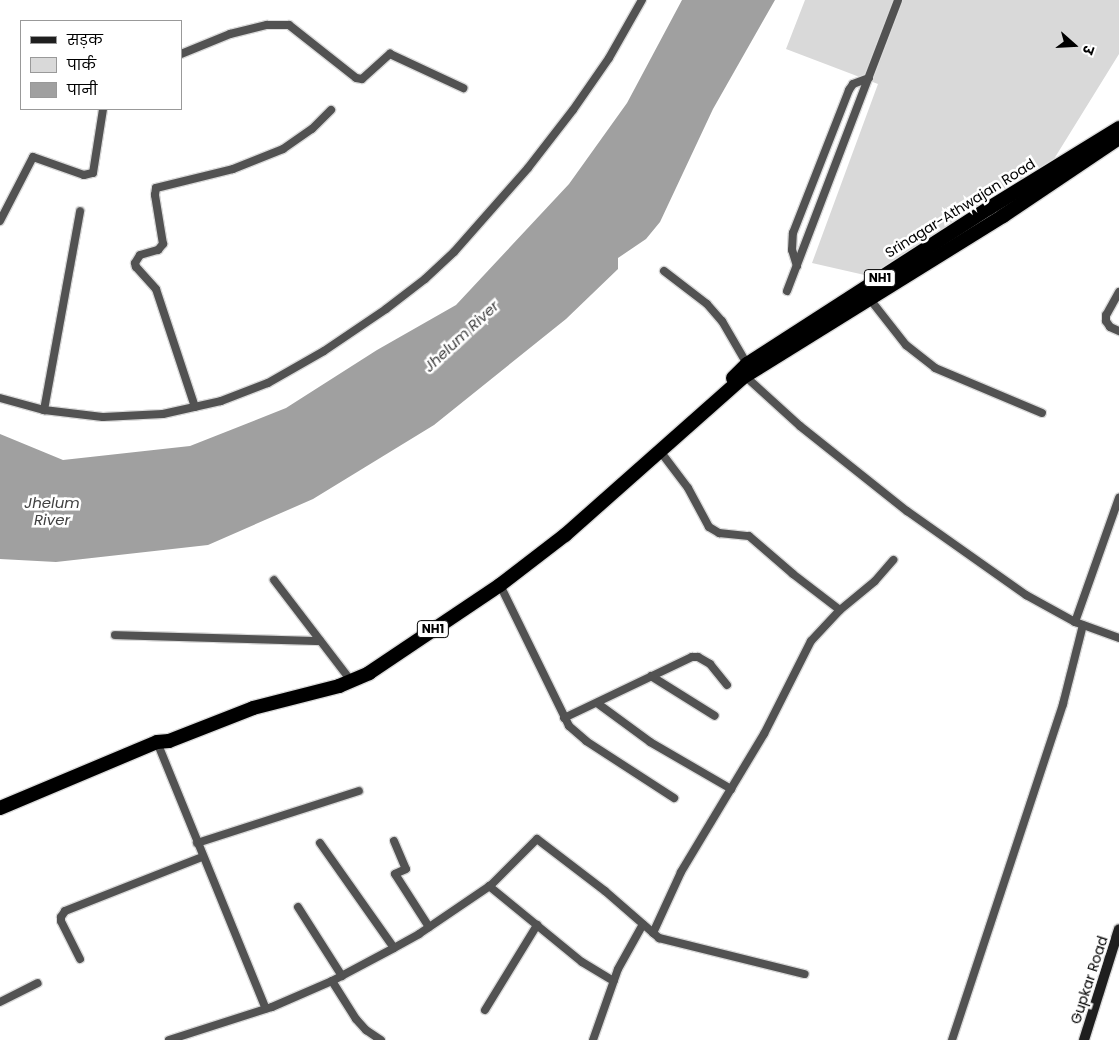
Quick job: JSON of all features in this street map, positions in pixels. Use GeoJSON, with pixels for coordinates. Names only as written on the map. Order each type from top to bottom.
{"type":"FeatureCollection","features":[{"type":"Feature","properties":{"kind":"highway","name":"Srinagar-Athwajan Road"},"geometry":{"type":"LineString","coordinates":[[746,370],[869,298],[1035,194],[1118,133]]}},
{"type":"Feature","properties":{"kind":"highway","name":"Srinagar-Athwajan Road"},"geometry":{"type":"LineString","coordinates":[[162,744],[236,714],[352,682],[387,662],[500,585],[590,515],[746,370],[989,208],[1118,133]]}},
{"type":"Feature","properties":{"kind":"highway","name":"NH1"},"geometry":{"type":"LineString","coordinates":[[0,808],[162,744]]}},
{"type":"Feature","properties":{"kind":"highway","name":"NH1"},"geometry":{"type":"LineString","coordinates":[[0,817],[162,744]]}},
{"type":"Feature","properties":{"kind":"main road","name":"Gupkar Road"},"geometry":{"type":"LineString","coordinates":[[1084,1040],[1119,929]]}},
{"type":"Feature","properties":{"kind":"street"},"geometry":{"type":"LineString","coordinates":[[0,398],[44,410],[103,417],[163,414],[221,401],[268,383],[324,350],[386,309],[425,279],[454,252],[528,168],[573,110],[609,58],[642,0]]}},
{"type":"Feature","properties":{"kind":"street"},"geometry":{"type":"LineString","coordinates":[[787,291],[898,0]]}},
{"type":"Feature","properties":{"kind":"street"},"geometry":{"type":"LineString","coordinates":[[182,54],[241,31],[267,25],[290,26],[356,78],[362,79],[390,54],[463,88]]}},
{"type":"Feature","properties":{"kind":"street"},"geometry":{"type":"LineString","coordinates":[[797,266],[791,240],[796,224],[849,90],[853,84],[869,78]]}},
{"type":"Feature","properties":{"kind":"street"},"geometry":{"type":"LineString","coordinates":[[0,221],[33,158],[84,175],[93,173],[102,110]]}},
{"type":"Feature","properties":{"kind":"street"},"geometry":{"type":"LineString","coordinates":[[195,407],[156,289],[136,267],[137,258],[140,255],[158,250],[163,244],[155,195],[156,188],[233,168],[283,149],[312,129],[331,110]]}},
{"type":"Feature","properties":{"kind":"street"},"geometry":{"type":"LineString","coordinates":[[44,410],[80,211]]}},
{"type":"Feature","properties":{"kind":"street"},"geometry":{"type":"LineString","coordinates":[[664,271],[707,304],[722,321],[746,370],[788,416],[907,511],[1032,599],[1079,624],[1119,638]]}},
{"type":"Feature","properties":{"kind":"street"},"geometry":{"type":"LineString","coordinates":[[1119,292],[1106,315],[1106,321],[1110,327],[1119,331]]}},
{"type":"Feature","properties":{"kind":"street"},"geometry":{"type":"LineString","coordinates":[[869,298],[906,345],[935,368],[1042,413]]}},
{"type":"Feature","properties":{"kind":"street"},"geometry":{"type":"LineString","coordinates":[[660,451],[688,488],[709,527],[719,533],[749,536],[793,574],[840,610]]}},
{"type":"Feature","properties":{"kind":"street"},"geometry":{"type":"LineString","coordinates":[[952,1040],[1063,704],[1079,624],[1119,498]]}},
{"type":"Feature","properties":{"kind":"street"},"geometry":{"type":"LineString","coordinates":[[653,933],[681,872],[764,734],[811,641],[840,610],[875,581],[893,560]]}},
{"type":"Feature","properties":{"kind":"street"},"geometry":{"type":"LineString","coordinates":[[274,580],[352,682]]}},
{"type":"Feature","properties":{"kind":"street"},"geometry":{"type":"LineString","coordinates":[[500,585],[569,726],[586,741],[674,798]]}},
{"type":"Feature","properties":{"kind":"street"},"geometry":{"type":"LineString","coordinates":[[115,634],[320,641]]}},
{"type":"Feature","properties":{"kind":"street"},"geometry":{"type":"LineString","coordinates":[[564,718],[692,657],[698,657],[710,664],[728,685]]}},
{"type":"Feature","properties":{"kind":"street"},"geometry":{"type":"LineString","coordinates":[[651,676],[716,716]]}},
{"type":"Feature","properties":{"kind":"street"},"geometry":{"type":"LineString","coordinates":[[597,703],[650,742],[731,789]]}},
{"type":"Feature","properties":{"kind":"street"},"geometry":{"type":"LineString","coordinates":[[162,744],[196,842],[266,1009]]}},
{"type":"Feature","properties":{"kind":"street"},"geometry":{"type":"LineString","coordinates":[[196,842],[358,792]]}},
{"type":"Feature","properties":{"kind":"street"},"geometry":{"type":"LineString","coordinates":[[169,1040],[192,1037],[332,982],[429,927],[489,886],[537,839],[605,891],[653,933],[667,941],[805,974]]}},
{"type":"Feature","properties":{"kind":"street"},"geometry":{"type":"LineString","coordinates":[[394,841],[406,869],[395,874],[429,927]]}},
{"type":"Feature","properties":{"kind":"street"},"geometry":{"type":"LineString","coordinates":[[320,843],[394,948]]}},
{"type":"Feature","properties":{"kind":"street"},"geometry":{"type":"LineString","coordinates":[[80,959],[61,921],[65,910],[202,857]]}},
{"type":"Feature","properties":{"kind":"street"},"geometry":{"type":"LineString","coordinates":[[489,886],[582,962],[614,981]]}},
{"type":"Feature","properties":{"kind":"street"},"geometry":{"type":"LineString","coordinates":[[298,907],[342,976]]}},
{"type":"Feature","properties":{"kind":"street"},"geometry":{"type":"LineString","coordinates":[[593,1040],[624,957],[643,924]]}},
{"type":"Feature","properties":{"kind":"street"},"geometry":{"type":"LineString","coordinates":[[484,1010],[537,925]]}},
{"type":"Feature","properties":{"kind":"street"},"geometry":{"type":"LineString","coordinates":[[332,982],[356,1019],[366,1030],[381,1040]]}},
{"type":"Feature","properties":{"kind":"street"},"geometry":{"type":"LineString","coordinates":[[0,1002],[38,983]]}},
{"type":"Feature","properties":{"kind":"green space"},"geometry":{"type":"Polygon","coordinates":[[[805,0],[1119,0],[1119,54],[1054,159],[869,276],[812,263],[878,84],[786,49],[805,0]]]}},
{"type":"Feature","properties":{"kind":"water","name":"Jhelum River"},"geometry":{"type":"Polygon","coordinates":[[[682,0],[775,0],[713,109],[660,222],[646,239],[618,258],[618,269],[566,319],[434,425],[313,499],[208,545],[56,562],[0,559],[0,434],[63,460],[190,446],[286,408],[377,350],[456,305],[569,184],[627,103],[682,0]]]}}]}
